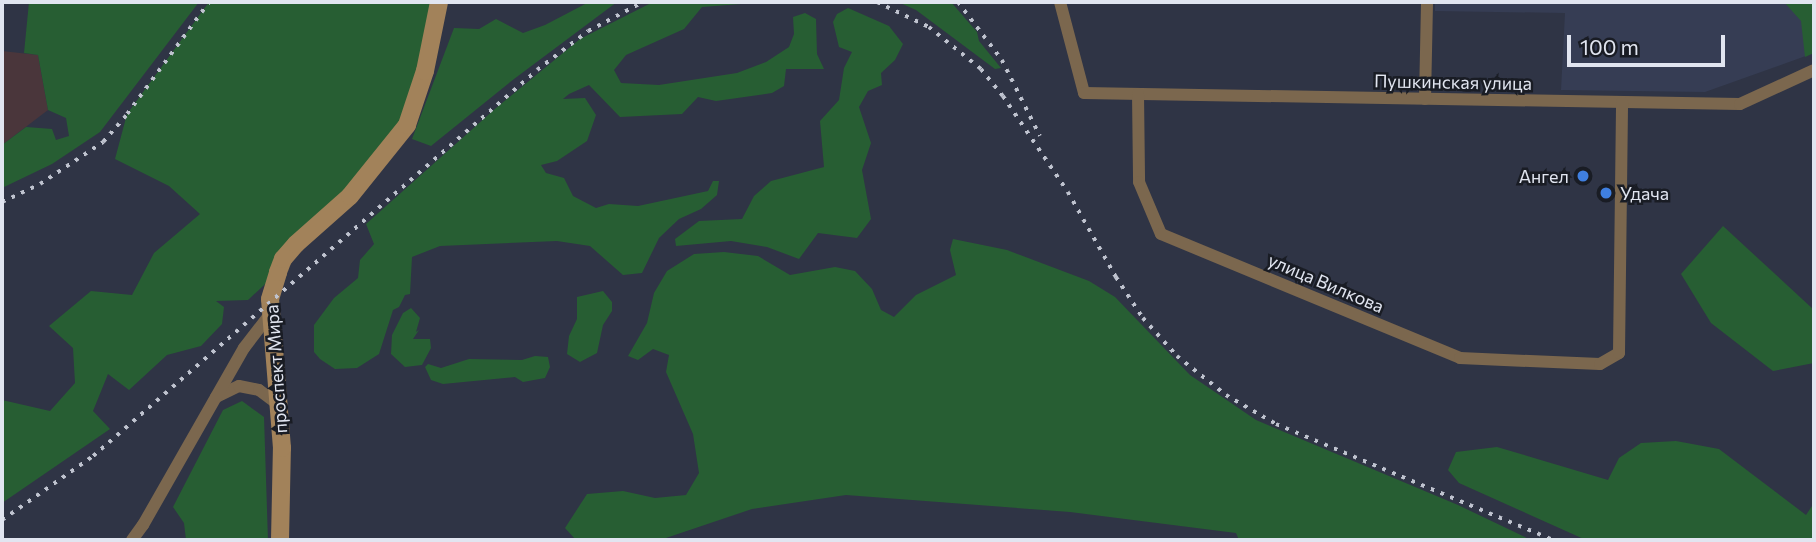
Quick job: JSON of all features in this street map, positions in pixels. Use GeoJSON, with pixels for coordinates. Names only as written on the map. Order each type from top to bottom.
{"type":"FeatureCollection","features":[{"type":"Feature","properties":{"kind":"main road","name":"проспект Мира"},"geometry":{"type":"LineString","coordinates":[[280,540],[279,405],[270,299],[283,259],[350,196],[407,125],[425,71],[439,2]]}},
{"type":"Feature","properties":{"kind":"street","name":"Пушкинская улица"},"geometry":{"type":"LineString","coordinates":[[1060,2],[1084,93],[1740,104],[1814,70]]}},
{"type":"Feature","properties":{"kind":"street"},"geometry":{"type":"LineString","coordinates":[[1425,99],[1427,2]]}},
{"type":"Feature","properties":{"kind":"street","name":"улица Вилкова"},"geometry":{"type":"LineString","coordinates":[[1138,94],[1139,182],[1161,234],[1460,358],[1600,364],[1619,353],[1622,102]]}},
{"type":"Feature","properties":{"kind":"street"},"geometry":{"type":"LineString","coordinates":[[132,540],[143,526],[244,348],[271,313]]}},
{"type":"Feature","properties":{"kind":"street"},"geometry":{"type":"LineString","coordinates":[[215,397],[239,386],[259,390],[279,405]]}},
{"type":"Feature","properties":{"kind":"shaded area"},"geometry":{"type":"Polygon","coordinates":[[[1435,2],[1814,2],[1814,53],[1705,92],[1561,90],[1565,13],[1435,11],[1435,2]]]}},
{"type":"Feature","properties":{"kind":"shaded area"},"geometry":{"type":"Polygon","coordinates":[[[2,51],[38,55],[48,110],[2,145],[2,51]]]}},
{"type":"Feature","properties":{"kind":"green space"},"geometry":{"type":"Polygon","coordinates":[[[29,2],[199,2],[100,132],[52,164],[2,188],[2,145],[26,127],[52,129],[56,140],[69,136],[66,118],[48,110],[38,55],[24,53],[29,2]]]}},
{"type":"Feature","properties":{"kind":"green space"},"geometry":{"type":"Polygon","coordinates":[[[209,2],[439,2],[415,108],[278,272],[248,300],[216,301],[224,307],[222,324],[201,346],[167,355],[129,390],[108,374],[93,411],[110,429],[2,503],[2,400],[50,411],[75,383],[73,348],[49,326],[91,291],[132,295],[154,253],[200,214],[169,186],[115,159],[127,114],[209,2]]]}},
{"type":"Feature","properties":{"kind":"green space"},"geometry":{"type":"Polygon","coordinates":[[[589,2],[617,2],[514,79],[431,146],[412,139],[454,28],[479,29],[496,19],[523,33],[545,25],[589,2]]]}},
{"type":"Feature","properties":{"kind":"green space"},"geometry":{"type":"Polygon","coordinates":[[[653,2],[766,2],[702,7],[684,29],[626,55],[614,70],[621,83],[659,85],[737,73],[766,62],[789,47],[794,34],[793,17],[805,13],[816,19],[817,54],[824,69],[786,69],[784,86],[772,93],[716,101],[698,97],[682,114],[620,117],[589,85],[569,94],[563,99],[585,98],[596,115],[587,141],[557,161],[541,165],[546,173],[564,178],[573,196],[596,208],[609,204],[638,206],[708,191],[713,181],[719,181],[717,195],[701,209],[679,219],[659,238],[642,273],[623,275],[590,246],[557,241],[440,246],[412,257],[410,294],[405,295],[399,307],[393,310],[379,354],[357,368],[335,369],[320,359],[314,352],[314,325],[334,298],[358,278],[360,260],[374,244],[366,224],[496,108],[580,39],[653,2]]]}},
{"type":"Feature","properties":{"kind":"green space"},"geometry":{"type":"Polygon","coordinates":[[[898,2],[951,2],[977,32],[979,41],[1001,68],[995,69],[916,10],[898,2]]]}},
{"type":"Feature","properties":{"kind":"green space"},"geometry":{"type":"Polygon","coordinates":[[[1784,2],[1814,2],[1814,53],[1805,57],[1801,21],[1784,2]]]}},
{"type":"Feature","properties":{"kind":"green space"},"geometry":{"type":"Polygon","coordinates":[[[848,8],[889,26],[903,44],[895,60],[881,73],[882,85],[868,91],[859,107],[871,143],[862,170],[871,219],[857,238],[818,233],[799,259],[767,247],[731,241],[676,246],[675,239],[699,221],[742,219],[754,196],[771,181],[824,167],[820,121],[839,100],[844,68],[852,52],[839,47],[833,22],[837,14],[848,8]]]}},
{"type":"Feature","properties":{"kind":"green space"},"geometry":{"type":"Polygon","coordinates":[[[1723,226],[1814,310],[1814,363],[1773,371],[1711,323],[1681,274],[1723,226]]]}},
{"type":"Feature","properties":{"kind":"green space"},"geometry":{"type":"Polygon","coordinates":[[[953,239],[1007,250],[1089,281],[1115,297],[1190,375],[1256,420],[1458,505],[1531,540],[1239,540],[1236,533],[1070,512],[846,495],[752,509],[660,540],[576,540],[565,528],[587,494],[623,491],[655,498],[686,495],[699,473],[693,434],[666,372],[669,355],[653,349],[638,360],[628,356],[647,323],[654,293],[667,271],[694,254],[724,252],[758,256],[790,275],[835,267],[855,271],[872,289],[881,310],[894,317],[916,295],[956,275],[950,250],[953,239]]]}},
{"type":"Feature","properties":{"kind":"green space"},"geometry":{"type":"Polygon","coordinates":[[[603,291],[612,302],[612,311],[603,325],[597,353],[580,362],[567,354],[569,336],[577,319],[577,297],[603,291]]]}},
{"type":"Feature","properties":{"kind":"green space"},"geometry":{"type":"Polygon","coordinates":[[[411,308],[420,318],[416,332],[419,330],[413,339],[430,339],[431,348],[422,365],[405,367],[391,354],[392,335],[403,313],[411,308]]]}},
{"type":"Feature","properties":{"kind":"green space"},"geometry":{"type":"Polygon","coordinates":[[[535,356],[548,357],[550,367],[545,378],[523,382],[515,377],[443,384],[431,380],[425,367],[428,364],[441,368],[469,359],[522,360],[535,356]]]}},
{"type":"Feature","properties":{"kind":"green space"},"geometry":{"type":"Polygon","coordinates":[[[242,401],[264,417],[268,540],[186,540],[184,523],[173,507],[223,410],[242,401]]]}},
{"type":"Feature","properties":{"kind":"green space"},"geometry":{"type":"Polygon","coordinates":[[[1676,441],[1719,449],[1806,515],[1814,503],[1814,540],[1586,540],[1459,483],[1448,470],[1456,452],[1497,447],[1608,480],[1619,458],[1641,443],[1676,441]]]}},
{"type":"Feature","properties":{"kind":"railway"},"geometry":{"type":"LineString","coordinates":[[2,202],[40,184],[103,142],[127,114],[209,2]]}},
{"type":"Feature","properties":{"kind":"railway"},"geometry":{"type":"LineString","coordinates":[[2,520],[93,456],[537,70],[588,31],[643,2]]}},
{"type":"Feature","properties":{"kind":"railway"},"geometry":{"type":"LineString","coordinates":[[877,2],[929,27],[981,69],[1003,96],[1068,192],[1116,277],[1143,318],[1177,356],[1226,395],[1276,424],[1553,540]]}},
{"type":"Feature","properties":{"kind":"railway"},"geometry":{"type":"LineString","coordinates":[[958,2],[1002,60],[1040,136]]}},
{"type":"Feature","properties":{"kind":"place","name":"Ангел"},"geometry":{"type":"Point","coordinates":[1583,176]}},
{"type":"Feature","properties":{"kind":"place","name":"Удача"},"geometry":{"type":"Point","coordinates":[1606,193]}}]}
